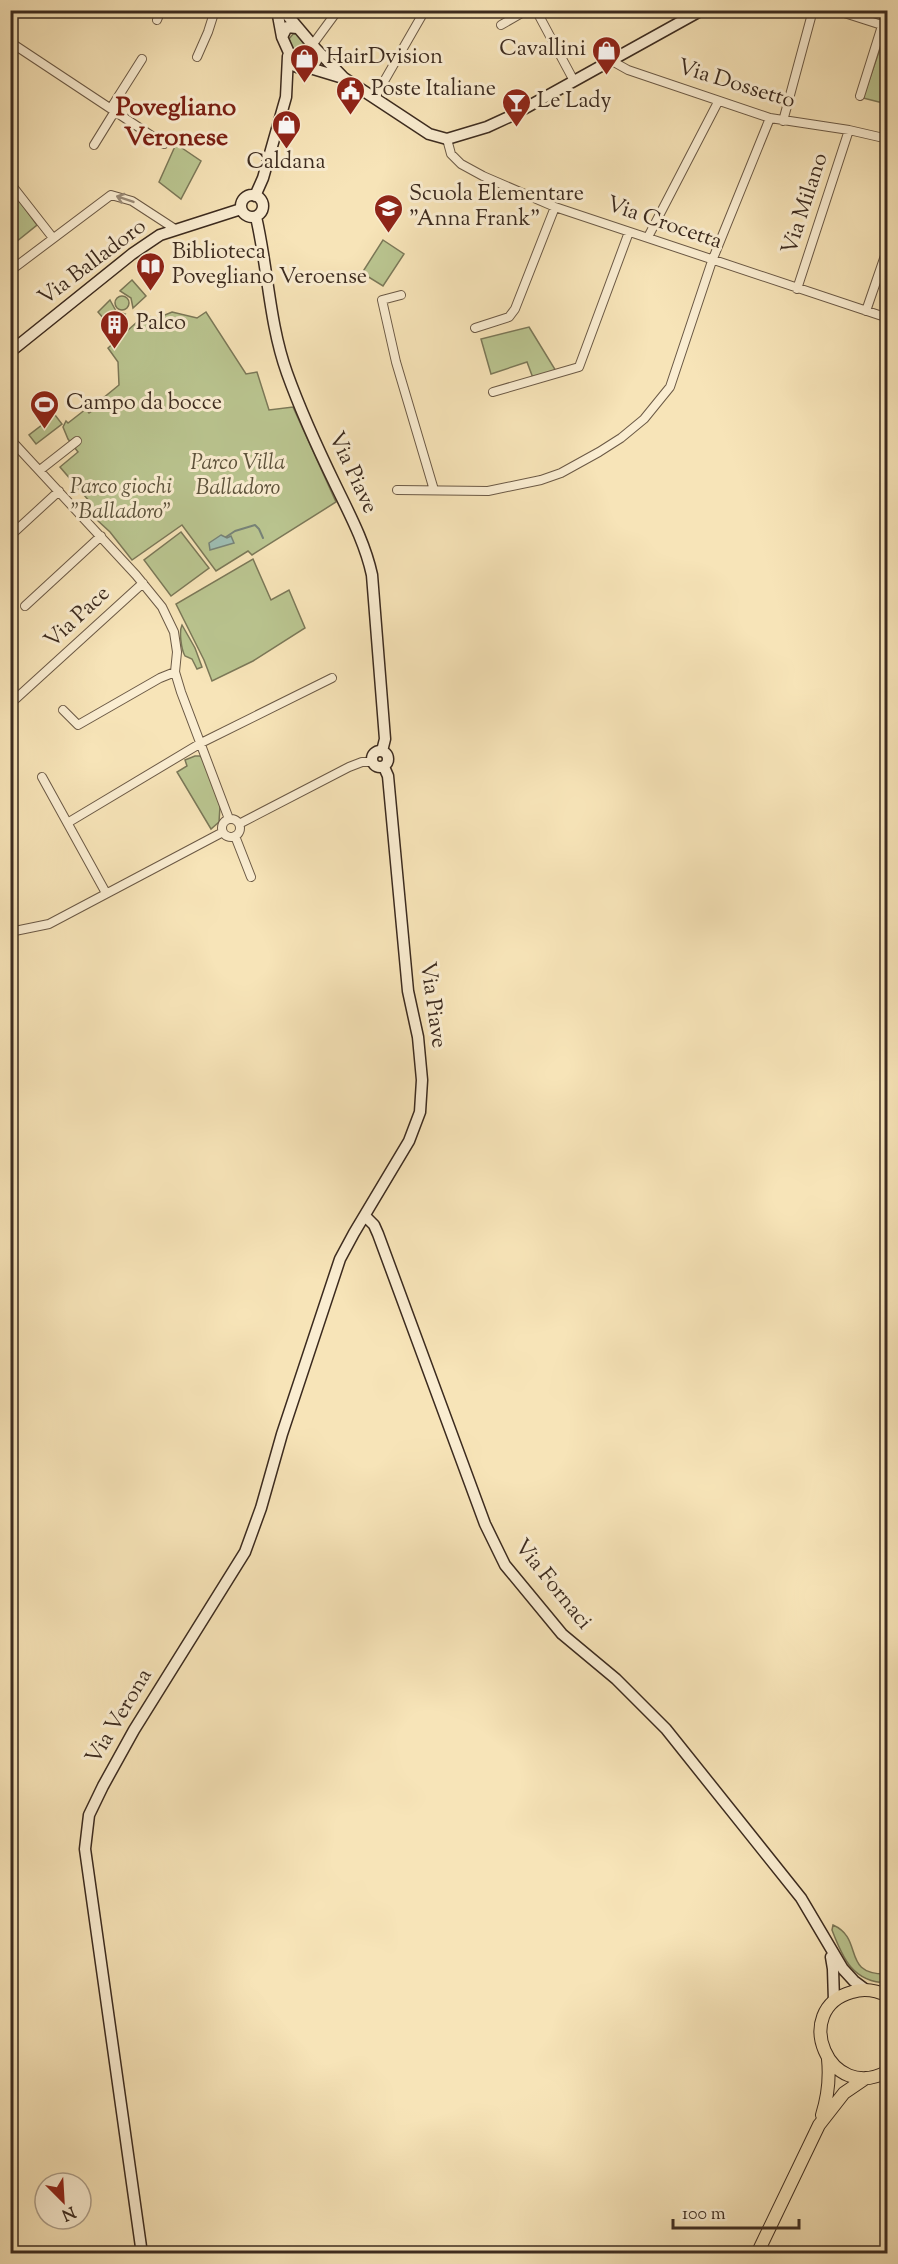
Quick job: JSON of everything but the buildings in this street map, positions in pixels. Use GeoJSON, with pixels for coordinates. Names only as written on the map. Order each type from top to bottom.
{"type":"FeatureCollection","features":[{"type":"Feature","properties":{"kind":"main road"},"geometry":{"type":"LineString","coordinates":[[866,2078],[847,2074],[828,2059],[821,2045],[820,2026],[825,2013],[834,2001],[846,1993],[866,1989],[885,1993]]}},
{"type":"Feature","properties":{"kind":"main road"},"geometry":{"type":"LineString","coordinates":[[757,2253],[819,2125],[828,2090],[828,2059]]}},
{"type":"Feature","properties":{"kind":"main road"},"geometry":{"type":"LineString","coordinates":[[819,2125],[844,2093],[866,2078],[887,2072]]}},
{"type":"Feature","properties":{"kind":"street"},"geometry":{"type":"LineString","coordinates":[[157,20],[161,10]]}},
{"type":"Feature","properties":{"kind":"street"},"geometry":{"type":"LineString","coordinates":[[197,57],[215,10]]}},
{"type":"Feature","properties":{"kind":"street"},"geometry":{"type":"LineString","coordinates":[[277,10],[288,56],[295,66],[344,78]]}},
{"type":"Feature","properties":{"kind":"street"},"geometry":{"type":"LineString","coordinates":[[283,10],[344,78],[429,134],[447,139],[487,128],[511,116],[702,10]]}},
{"type":"Feature","properties":{"kind":"street"},"geometry":{"type":"LineString","coordinates":[[255,196],[263,177],[286,97],[295,79],[316,61],[315,46],[338,10]]}},
{"type":"Feature","properties":{"kind":"street"},"geometry":{"type":"LineString","coordinates":[[375,97],[425,10]]}},
{"type":"Feature","properties":{"kind":"street"},"geometry":{"type":"LineString","coordinates":[[501,25],[527,10]]}},
{"type":"Feature","properties":{"kind":"street"},"geometry":{"type":"LineString","coordinates":[[537,10],[574,81]]}},
{"type":"Feature","properties":{"kind":"street"},"geometry":{"type":"LineString","coordinates":[[783,121],[813,10]]}},
{"type":"Feature","properties":{"kind":"street"},"geometry":{"type":"LineString","coordinates":[[835,10],[885,26]]}},
{"type":"Feature","properties":{"kind":"street"},"geometry":{"type":"LineString","coordinates":[[860,96],[885,26],[887,10]]}},
{"type":"Feature","properties":{"kind":"street"},"geometry":{"type":"LineString","coordinates":[[282,37],[287,27],[297,28]]}},
{"type":"Feature","properties":{"kind":"street"},"geometry":{"type":"LineString","coordinates":[[10,42],[164,144]]}},
{"type":"Feature","properties":{"kind":"street"},"geometry":{"type":"LineString","coordinates":[[286,97],[288,56]]}},
{"type":"Feature","properties":{"kind":"street"},"geometry":{"type":"LineString","coordinates":[[94,145],[142,59]]}},
{"type":"Feature","properties":{"kind":"street","name":"Via Dossetto"},"geometry":{"type":"LineString","coordinates":[[612,61],[628,70],[770,118],[849,130],[888,139]]}},
{"type":"Feature","properties":{"kind":"street"},"geometry":{"type":"LineString","coordinates":[[648,237],[718,102]]}},
{"type":"Feature","properties":{"kind":"street"},"geometry":{"type":"LineString","coordinates":[[397,490],[488,491],[541,480],[561,473],[599,452],[644,419],[670,387],[712,261],[770,118]]}},
{"type":"Feature","properties":{"kind":"street","name":"Via Milano"},"geometry":{"type":"LineString","coordinates":[[797,289],[849,130]]}},
{"type":"Feature","properties":{"kind":"street","name":"Via Crocetta"},"geometry":{"type":"LineString","coordinates":[[447,139],[450,154],[461,164],[555,207],[888,318]]}},
{"type":"Feature","properties":{"kind":"street"},"geometry":{"type":"LineString","coordinates":[[10,183],[52,238]]}},
{"type":"Feature","properties":{"kind":"street"},"geometry":{"type":"LineString","coordinates":[[10,271],[111,195],[132,201],[175,229]]}},
{"type":"Feature","properties":{"kind":"street"},"geometry":{"type":"LineString","coordinates":[[255,196],[263,206],[261,212],[256,217],[245,215],[241,209],[244,199],[255,196]]}},
{"type":"Feature","properties":{"kind":"street"},"geometry":{"type":"LineString","coordinates":[[475,328],[509,317],[515,309],[555,207]]}},
{"type":"Feature","properties":{"kind":"street","name":"Via Balladoro"},"geometry":{"type":"LineString","coordinates":[[10,352],[132,254],[160,235],[241,209]]}},
{"type":"Feature","properties":{"kind":"street","name":"Via Piave"},"geometry":{"type":"LineString","coordinates":[[256,217],[272,311],[286,370],[323,460],[367,552],[372,575],[385,740],[382,751]]}},
{"type":"Feature","properties":{"kind":"street"},"geometry":{"type":"LineString","coordinates":[[493,392],[579,368],[629,232]]}},
{"type":"Feature","properties":{"kind":"street"},"geometry":{"type":"LineString","coordinates":[[866,311],[888,247]]}},
{"type":"Feature","properties":{"kind":"street"},"geometry":{"type":"LineString","coordinates":[[401,295],[382,300],[396,362],[434,490]]}},
{"type":"Feature","properties":{"kind":"street"},"geometry":{"type":"LineString","coordinates":[[10,439],[101,536],[162,607],[174,632],[177,652],[175,672],[229,819]]}},
{"type":"Feature","properties":{"kind":"street"},"geometry":{"type":"LineString","coordinates":[[40,470],[76,441]]}},
{"type":"Feature","properties":{"kind":"street"},"geometry":{"type":"LineString","coordinates":[[10,537],[59,491]]}},
{"type":"Feature","properties":{"kind":"street"},"geometry":{"type":"LineString","coordinates":[[25,606],[101,536]]}},
{"type":"Feature","properties":{"kind":"street","name":"Via Pace"},"geometry":{"type":"LineString","coordinates":[[10,704],[143,583]]}},
{"type":"Feature","properties":{"kind":"street"},"geometry":{"type":"LineString","coordinates":[[63,711],[78,725],[160,678],[175,672]]}},
{"type":"Feature","properties":{"kind":"street"},"geometry":{"type":"LineString","coordinates":[[69,822],[201,743],[332,678]]}},
{"type":"Feature","properties":{"kind":"street"},"geometry":{"type":"LineString","coordinates":[[239,824],[349,767],[362,762],[372,762],[377,767],[384,767],[388,756],[382,751],[374,753],[372,762]]}},
{"type":"Feature","properties":{"kind":"street","name":"Via Piave"},"geometry":{"type":"LineString","coordinates":[[354,1233],[409,1141],[420,1112],[422,1080],[418,1037],[408,992],[388,776],[384,767]]}},
{"type":"Feature","properties":{"kind":"street"},"geometry":{"type":"LineString","coordinates":[[42,777],[69,822],[106,893]]}},
{"type":"Feature","properties":{"kind":"street"},"geometry":{"type":"LineString","coordinates":[[229,819],[239,824],[239,832],[235,836],[227,836],[223,832],[224,823],[229,819]]}},
{"type":"Feature","properties":{"kind":"street"},"geometry":{"type":"LineString","coordinates":[[10,932],[49,924],[223,832]]}},
{"type":"Feature","properties":{"kind":"street"},"geometry":{"type":"LineString","coordinates":[[235,836],[251,878]]}},
{"type":"Feature","properties":{"kind":"street","name":"Via Fornaci"},"geometry":{"type":"LineString","coordinates":[[365,1216],[374,1225],[378,1234],[485,1524],[505,1565],[562,1634],[615,1679],[666,1729],[801,1898],[829,1948]]}},
{"type":"Feature","properties":{"kind":"street","name":"Via Verona"},"geometry":{"type":"LineString","coordinates":[[142,2253],[85,1849],[90,1815],[134,1730],[245,1552],[340,1259],[354,1233]]}},
{"type":"Feature","properties":{"kind":"street"},"geometry":{"type":"LineString","coordinates":[[829,1948],[854,1982],[866,1989]]}},
{"type":"Feature","properties":{"kind":"street"},"geometry":{"type":"LineString","coordinates":[[829,1948],[834,1969],[834,2001]]}},
{"type":"Feature","properties":{"kind":"green space"},"geometry":{"type":"Polygon","coordinates":[[[293,34],[297,34],[310,53],[305,63],[295,58],[289,39],[293,34]]]}},
{"type":"Feature","properties":{"kind":"green space"},"geometry":{"type":"Polygon","coordinates":[[[885,34],[887,35],[887,104],[863,98],[885,34]]]}},
{"type":"Feature","properties":{"kind":"green space"},"geometry":{"type":"Polygon","coordinates":[[[176,144],[201,161],[181,199],[159,182],[176,144]]]}},
{"type":"Feature","properties":{"kind":"green space"},"geometry":{"type":"Polygon","coordinates":[[[11,189],[37,225],[11,246],[11,189]]]}},
{"type":"Feature","properties":{"kind":"green space"},"geometry":{"type":"Polygon","coordinates":[[[383,240],[404,254],[383,286],[362,273],[383,240]]]}},
{"type":"Feature","properties":{"kind":"green space"},"geometry":{"type":"Polygon","coordinates":[[[132,280],[146,296],[133,308],[131,298],[120,291],[132,280]]]}},
{"type":"Feature","properties":{"kind":"green space"},"geometry":{"type":"Polygon","coordinates":[[[122,296],[127,298],[129,303],[127,308],[122,310],[117,308],[115,303],[117,298],[122,296]]]}},
{"type":"Feature","properties":{"kind":"green space"},"geometry":{"type":"Polygon","coordinates":[[[110,300],[116,311],[125,314],[111,327],[98,312],[110,300]]]}},
{"type":"Feature","properties":{"kind":"green space","name":"Parco Villa Balladoro"},"geometry":{"type":"Polygon","coordinates":[[[172,312],[197,318],[206,312],[246,374],[257,372],[269,410],[293,407],[336,502],[252,555],[248,551],[216,571],[182,525],[132,560],[110,532],[84,508],[90,502],[60,467],[78,452],[68,439],[63,427],[66,421],[68,423],[86,409],[89,413],[98,407],[96,404],[119,385],[118,362],[108,348],[147,313],[153,320],[172,312]]]}},
{"type":"Feature","properties":{"kind":"green space"},"geometry":{"type":"Polygon","coordinates":[[[529,327],[556,371],[533,378],[527,362],[491,374],[481,339],[529,327]]]}},
{"type":"Feature","properties":{"kind":"green space","name":"Campo da bocce"},"geometry":{"type":"Polygon","coordinates":[[[55,415],[62,424],[36,444],[29,435],[55,415]]]}},
{"type":"Feature","properties":{"kind":"green space"},"geometry":{"type":"Polygon","coordinates":[[[181,532],[209,568],[171,596],[144,560],[181,532]]]}},
{"type":"Feature","properties":{"kind":"green space"},"geometry":{"type":"Polygon","coordinates":[[[253,559],[271,600],[289,590],[305,628],[253,661],[212,681],[176,604],[253,559]]]}},
{"type":"Feature","properties":{"kind":"green space"},"geometry":{"type":"Polygon","coordinates":[[[182,625],[195,648],[202,667],[197,669],[192,659],[185,656],[181,640],[182,625]]]}},
{"type":"Feature","properties":{"kind":"green space"},"geometry":{"type":"Polygon","coordinates":[[[200,756],[204,760],[220,806],[219,822],[211,829],[177,772],[187,766],[185,760],[200,756]]]}},
{"type":"Feature","properties":{"kind":"green space"},"geometry":{"type":"Polygon","coordinates":[[[833,1925],[843,1931],[863,1969],[872,1973],[887,1974],[887,1983],[875,1982],[866,1978],[851,1967],[836,1941],[832,1930],[833,1925]]]}},
{"type":"Feature","properties":{"kind":"water"},"geometry":{"type":"Polygon","coordinates":[[[221,535],[227,538],[231,536],[234,543],[210,550],[209,543],[221,535]]]}},
{"type":"Feature","properties":{"kind":"waterway"},"geometry":{"type":"LineString","coordinates":[[226,537],[235,531],[255,525],[263,538]]}},
{"type":"Feature","properties":{"kind":"place","name":"Cavallini"},"geometry":{"type":"Point","coordinates":[607,76]}},
{"type":"Feature","properties":{"kind":"place","name":"HairDvision"},"geometry":{"type":"Point","coordinates":[305,84]}},
{"type":"Feature","properties":{"kind":"place","name":"Poste Italiane"},"geometry":{"type":"Point","coordinates":[350,116]}},
{"type":"Feature","properties":{"kind":"place","name":"Le Lady"},"geometry":{"type":"Point","coordinates":[516,128]}},
{"type":"Feature","properties":{"kind":"place","name":"Caldana"},"geometry":{"type":"Point","coordinates":[286,150]}},
{"type":"Feature","properties":{"kind":"place","name":"Scuola Elementare \"Anna Frank\""},"geometry":{"type":"Point","coordinates":[388,234]}},
{"type":"Feature","properties":{"kind":"place","name":"Biblioteca Povegliano Veroense"},"geometry":{"type":"Point","coordinates":[151,292]}},
{"type":"Feature","properties":{"kind":"place","name":"Palco"},"geometry":{"type":"Point","coordinates":[115,350]}},
{"type":"Feature","properties":{"kind":"place","name":"Campo da bocce"},"geometry":{"type":"Point","coordinates":[45,430]}},
{"type":"Feature","properties":{"kind":"district","name":"Povegliano Veronese"},"geometry":{"type":"Point","coordinates":[176,123]}},
{"type":"Feature","properties":{"kind":"park label","name":"Parco giochi \"Balladoro\""},"geometry":{"type":"Point","coordinates":[121,500]}}]}
